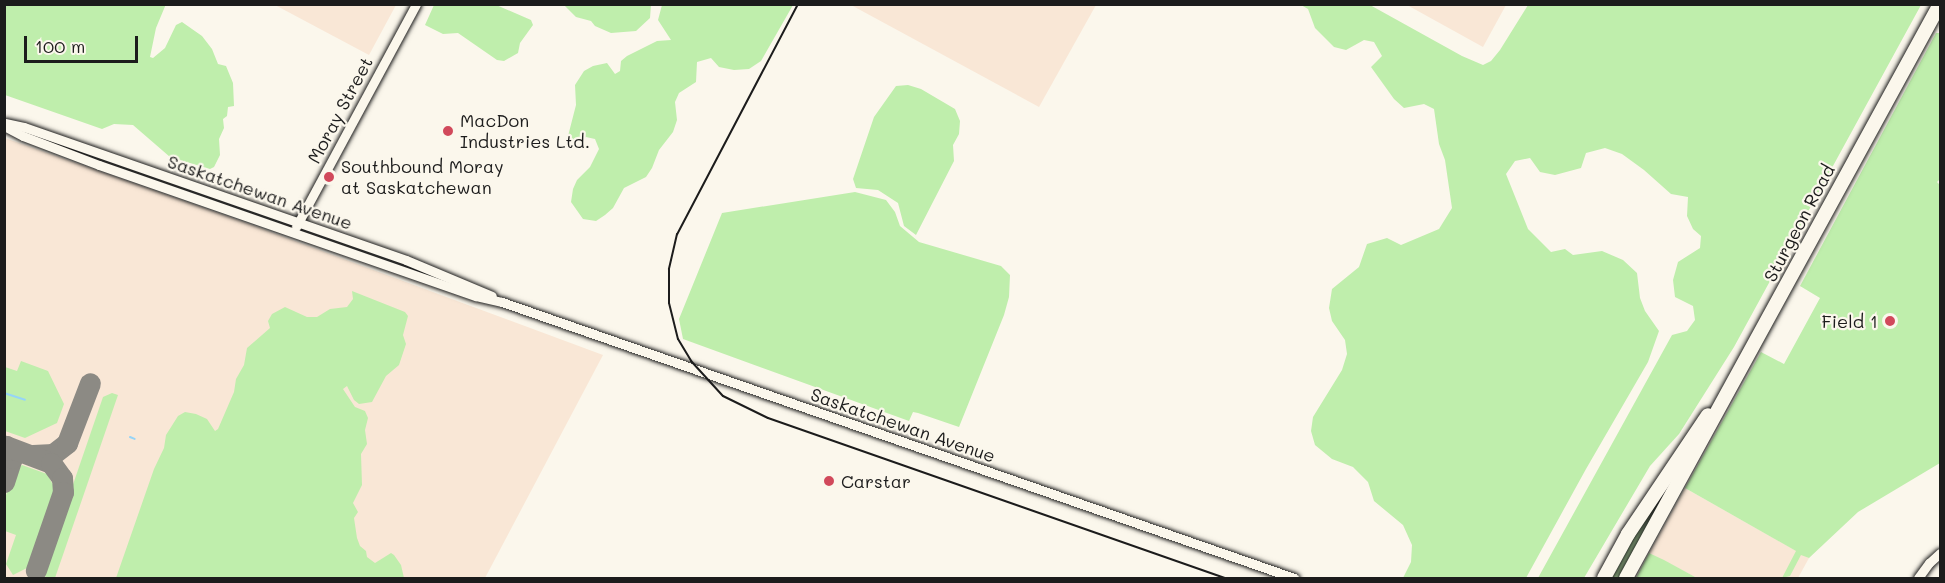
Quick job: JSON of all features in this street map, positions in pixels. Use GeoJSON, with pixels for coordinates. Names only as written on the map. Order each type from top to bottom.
{"type":"FeatureCollection","features":[{"type":"Feature","properties":{"kind":"main road","name":"Sturgeon Road"},"geometry":{"type":"LineString","coordinates":[[1883,105],[1899,64],[1930,4]]}},
{"type":"Feature","properties":{"kind":"main road","name":"Sturgeon Road"},"geometry":{"type":"LineString","coordinates":[[1604,579],[1651,498],[1746,358],[1940,4]]}},
{"type":"Feature","properties":{"kind":"main road","name":"Sturgeon Road"},"geometry":{"type":"LineString","coordinates":[[1626,579],[1737,380],[1746,358]]}},
{"type":"Feature","properties":{"kind":"street","name":"Moray Street"},"geometry":{"type":"LineString","coordinates":[[294,232],[416,4]]}},
{"type":"Feature","properties":{"kind":"street","name":"Saskatchewan Avenue"},"geometry":{"type":"LineString","coordinates":[[4,124],[24,127],[406,260],[479,289],[502,302]]}},
{"type":"Feature","properties":{"kind":"street","name":"Saskatchewan Avenue"},"geometry":{"type":"LineString","coordinates":[[4,124],[23,136],[99,165],[476,296],[502,302],[1294,579]]}},
{"type":"Feature","properties":{"kind":"street"},"geometry":{"type":"LineString","coordinates":[[1918,579],[1929,563],[1941,553]]}},
{"type":"Feature","properties":{"kind":"shaded area"},"geometry":{"type":"Polygon","coordinates":[[[275,5],[396,5],[369,55],[275,5]]]}},
{"type":"Feature","properties":{"kind":"shaded area"},"geometry":{"type":"Polygon","coordinates":[[[851,5],[1096,5],[1039,107],[851,5]]]}},
{"type":"Feature","properties":{"kind":"shaded area"},"geometry":{"type":"Polygon","coordinates":[[[1407,5],[1506,5],[1483,47],[1407,5]]]}},
{"type":"Feature","properties":{"kind":"shaded area"},"geometry":{"type":"Polygon","coordinates":[[[5,138],[241,221],[603,355],[485,578],[5,578],[5,138]]]}},
{"type":"Feature","properties":{"kind":"shaded area"},"geometry":{"type":"Polygon","coordinates":[[[1685,488],[1809,558],[1798,578],[1697,578],[1649,553],[1685,488]]]}},
{"type":"Feature","properties":{"kind":"green space"},"geometry":{"type":"Polygon","coordinates":[[[166,4],[156,28],[150,57],[153,58],[165,48],[176,25],[182,22],[202,36],[212,49],[218,64],[226,66],[233,83],[234,106],[228,107],[227,116],[223,119],[224,128],[219,139],[220,155],[214,167],[210,169],[170,157],[133,125],[114,124],[102,129],[5,95],[5,5],[166,4]]]}},
{"type":"Feature","properties":{"kind":"green space"},"geometry":{"type":"Polygon","coordinates":[[[494,4],[531,20],[533,25],[520,43],[518,53],[504,61],[497,60],[458,33],[443,34],[425,25],[434,5],[494,4]]]}},
{"type":"Feature","properties":{"kind":"green space"},"geometry":{"type":"Polygon","coordinates":[[[564,5],[651,5],[650,18],[636,31],[611,33],[595,26],[591,21],[576,17],[564,5]]]}},
{"type":"Feature","properties":{"kind":"green space"},"geometry":{"type":"Polygon","coordinates":[[[662,5],[793,5],[761,61],[749,69],[734,70],[719,67],[711,58],[697,62],[696,82],[679,93],[675,102],[677,120],[673,132],[659,150],[646,177],[624,188],[613,208],[596,221],[583,219],[571,202],[573,189],[577,180],[590,167],[599,149],[595,139],[586,137],[573,145],[567,140],[576,105],[575,85],[584,71],[593,66],[607,63],[615,74],[620,71],[621,61],[627,56],[657,41],[671,40],[658,20],[662,5]]]}},
{"type":"Feature","properties":{"kind":"green space"},"geometry":{"type":"Polygon","coordinates":[[[1301,5],[1370,5],[1462,56],[1483,65],[1491,61],[1500,50],[1528,5],[1921,5],[1734,347],[1679,434],[1650,466],[1584,578],[1538,578],[1672,335],[1687,331],[1695,320],[1693,306],[1675,297],[1673,280],[1678,262],[1700,248],[1701,236],[1693,229],[1687,216],[1688,197],[1671,194],[1622,154],[1605,148],[1586,153],[1581,168],[1555,175],[1540,172],[1530,158],[1515,161],[1506,174],[1528,229],[1551,252],[1565,249],[1573,255],[1602,251],[1623,260],[1637,273],[1640,298],[1645,311],[1659,331],[1648,362],[1526,578],[1403,578],[1411,562],[1412,545],[1403,525],[1374,501],[1368,482],[1353,467],[1332,459],[1315,445],[1311,431],[1313,417],[1342,370],[1347,354],[1345,340],[1332,321],[1329,308],[1332,289],[1359,267],[1367,244],[1387,238],[1401,245],[1439,229],[1452,208],[1445,160],[1439,144],[1434,109],[1424,104],[1404,108],[1394,99],[1371,67],[1382,56],[1374,42],[1364,40],[1346,50],[1334,47],[1315,28],[1308,9],[1301,5]]]}},
{"type":"Feature","properties":{"kind":"green space"},"geometry":{"type":"Polygon","coordinates":[[[1936,33],[1940,33],[1940,179],[1937,182],[1940,185],[1940,463],[1858,512],[1809,558],[1801,555],[1790,576],[1782,578],[1796,551],[1685,488],[1761,352],[1784,364],[1820,298],[1800,286],[1936,33]]]}},
{"type":"Feature","properties":{"kind":"green space"},"geometry":{"type":"Polygon","coordinates":[[[908,85],[921,89],[955,109],[960,121],[959,134],[953,145],[954,161],[916,235],[904,226],[898,203],[878,190],[856,188],[853,179],[874,117],[896,86],[908,85]]]}},
{"type":"Feature","properties":{"kind":"green space"},"geometry":{"type":"Polygon","coordinates":[[[855,192],[886,200],[895,212],[900,226],[919,242],[1001,266],[1010,275],[1009,297],[1004,315],[959,427],[913,412],[909,421],[683,339],[679,319],[722,213],[855,192]]]}},
{"type":"Feature","properties":{"kind":"green space"},"geometry":{"type":"Polygon","coordinates":[[[352,291],[405,312],[408,316],[403,335],[406,344],[399,365],[386,376],[372,402],[359,404],[354,400],[347,386],[343,389],[355,407],[365,411],[368,418],[365,430],[367,444],[361,454],[362,485],[353,503],[358,512],[354,518],[357,538],[360,546],[366,551],[367,557],[375,563],[391,553],[394,555],[401,565],[404,578],[116,578],[154,469],[164,448],[166,435],[178,416],[185,412],[196,414],[207,419],[215,431],[218,429],[234,392],[236,379],[244,365],[247,348],[270,328],[268,321],[272,314],[285,307],[307,317],[317,317],[330,309],[347,307],[353,299],[352,291]]]}},
{"type":"Feature","properties":{"kind":"green space"},"geometry":{"type":"Polygon","coordinates":[[[21,361],[48,371],[64,404],[57,423],[25,438],[5,431],[5,367],[17,371],[21,361]]]}},
{"type":"Feature","properties":{"kind":"green space"},"geometry":{"type":"Polygon","coordinates":[[[112,393],[118,395],[55,578],[46,578],[43,572],[103,397],[112,393]]]}},
{"type":"Feature","properties":{"kind":"green space"},"geometry":{"type":"Polygon","coordinates":[[[22,465],[47,474],[56,490],[29,567],[13,575],[6,564],[16,535],[5,531],[5,498],[15,469],[22,465]]]}},
{"type":"Feature","properties":{"kind":"green space"},"geometry":{"type":"Polygon","coordinates":[[[1657,500],[1661,502],[1622,578],[1609,578],[1657,500]]]}},
{"type":"Feature","properties":{"kind":"green space"},"geometry":{"type":"Polygon","coordinates":[[[1649,553],[1664,560],[1697,578],[1636,578],[1649,553]]]}},
{"type":"Feature","properties":{"kind":"waterway"},"geometry":{"type":"LineString","coordinates":[[4,393],[25,400]]}},
{"type":"Feature","properties":{"kind":"waterway"},"geometry":{"type":"LineString","coordinates":[[130,437],[135,439]]}},
{"type":"Feature","properties":{"kind":"taxiway"},"geometry":{"type":"LineString","coordinates":[[33,455],[53,454],[67,443],[90,383]]}},
{"type":"Feature","properties":{"kind":"taxiway"},"geometry":{"type":"LineString","coordinates":[[4,482],[12,458],[6,446],[51,463],[62,478],[63,492],[36,570]]}},
{"type":"Feature","properties":{"kind":"railway"},"geometry":{"type":"LineString","coordinates":[[798,4],[677,234],[669,269],[669,303],[678,339],[691,361],[723,396],[768,418],[1225,578]]}},
{"type":"Feature","properties":{"kind":"place","name":"MacDon Industries Ltd."},"geometry":{"type":"Point","coordinates":[448,131]}},
{"type":"Feature","properties":{"kind":"place","name":"Southbound Moray at Saskatchewan"},"geometry":{"type":"Point","coordinates":[329,177]}},
{"type":"Feature","properties":{"kind":"place","name":"Field 1"},"geometry":{"type":"Point","coordinates":[1890,321]}},
{"type":"Feature","properties":{"kind":"place","name":"Carstar"},"geometry":{"type":"Point","coordinates":[829,481]}}]}
